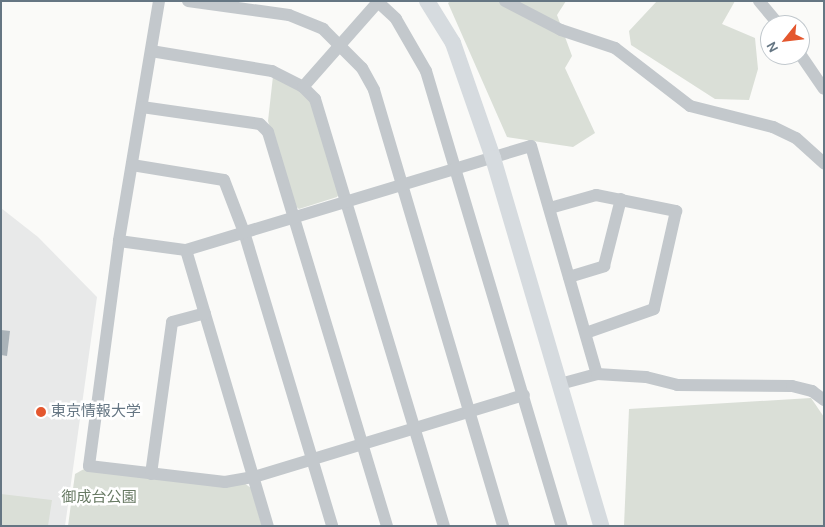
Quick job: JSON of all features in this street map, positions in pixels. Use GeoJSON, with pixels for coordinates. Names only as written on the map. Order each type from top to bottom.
{"type":"FeatureCollection","features":[{"type":"Feature","properties":{"kind":"street"},"geometry":{"type":"LineString","coordinates":[[159,1],[119,240],[89,466],[225,482],[254,477],[524,395]]}},
{"type":"Feature","properties":{"kind":"street"},"geometry":{"type":"LineString","coordinates":[[188,1],[290,15],[323,29],[342,45],[374,90],[503,526]]}},
{"type":"Feature","properties":{"kind":"street"},"geometry":{"type":"LineString","coordinates":[[427,1],[453,43],[493,158],[601,526]]}},
{"type":"Feature","properties":{"kind":"street"},"geometry":{"type":"LineString","coordinates":[[505,1],[561,30],[615,48],[690,106],[773,127],[796,138],[824,164]]}},
{"type":"Feature","properties":{"kind":"street"},"geometry":{"type":"LineString","coordinates":[[759,1],[771,15]]}},
{"type":"Feature","properties":{"kind":"street"},"geometry":{"type":"LineString","coordinates":[[303,87],[378,2],[396,19],[414,45],[456,169],[562,526]]}},
{"type":"Feature","properties":{"kind":"street"},"geometry":{"type":"LineString","coordinates":[[151,51],[272,71],[303,87],[321,111],[444,526]]}},
{"type":"Feature","properties":{"kind":"street"},"geometry":{"type":"LineString","coordinates":[[808,65],[824,89]]}},
{"type":"Feature","properties":{"kind":"street"},"geometry":{"type":"LineString","coordinates":[[142,107],[265,127],[387,526]]}},
{"type":"Feature","properties":{"kind":"street"},"geometry":{"type":"LineString","coordinates":[[119,240],[186,250],[531,146],[598,374]]}},
{"type":"Feature","properties":{"kind":"street"},"geometry":{"type":"LineString","coordinates":[[132,165],[224,180],[244,232],[332,526]]}},
{"type":"Feature","properties":{"kind":"street"},"geometry":{"type":"LineString","coordinates":[[550,208],[596,195],[676,211],[654,309],[586,333]]}},
{"type":"Feature","properties":{"kind":"street"},"geometry":{"type":"LineString","coordinates":[[570,277],[604,266],[621,199]]}},
{"type":"Feature","properties":{"kind":"street"},"geometry":{"type":"LineString","coordinates":[[186,250],[268,526]]}},
{"type":"Feature","properties":{"kind":"street"},"geometry":{"type":"LineString","coordinates":[[151,474],[172,322],[205,313]]}},
{"type":"Feature","properties":{"kind":"street"},"geometry":{"type":"LineString","coordinates":[[560,384],[598,374],[646,377],[677,385],[792,386],[823,397]]}},
{"type":"Feature","properties":{"kind":"shaded area","name":"東京情報大学"},"geometry":{"type":"Polygon","coordinates":[[[1,208],[38,237],[97,297],[65,526],[1,526],[1,208]]]}},
{"type":"Feature","properties":{"kind":"green space"},"geometry":{"type":"Polygon","coordinates":[[[451,1],[566,1],[557,15],[572,56],[565,68],[595,133],[573,147],[507,137],[448,3],[451,1]]]}},
{"type":"Feature","properties":{"kind":"green space"},"geometry":{"type":"Polygon","coordinates":[[[657,1],[735,1],[722,24],[755,38],[758,69],[749,100],[715,99],[631,45],[629,31],[657,1]]]}},
{"type":"Feature","properties":{"kind":"green space"},"geometry":{"type":"Polygon","coordinates":[[[273,76],[284,78],[311,99],[341,191],[337,197],[299,209],[294,205],[268,121],[273,76]]]}},
{"type":"Feature","properties":{"kind":"green space"},"geometry":{"type":"Polygon","coordinates":[[[811,398],[824,417],[824,526],[624,526],[629,409],[811,398]]]}},
{"type":"Feature","properties":{"kind":"green space","name":"御成台公園"},"geometry":{"type":"Polygon","coordinates":[[[84,469],[244,483],[251,488],[262,526],[68,526],[75,474],[84,469]]]}},
{"type":"Feature","properties":{"kind":"green space"},"geometry":{"type":"Polygon","coordinates":[[[1,494],[52,500],[48,526],[1,526],[1,494]]]}},
{"type":"Feature","properties":{"kind":"building"},"geometry":{"type":"Polygon","coordinates":[[[1,330],[10,331],[7,356],[1,355],[1,330]]]}},
{"type":"Feature","properties":{"kind":"place","name":"東京情報大学"},"geometry":{"type":"Point","coordinates":[41,412]}}]}
